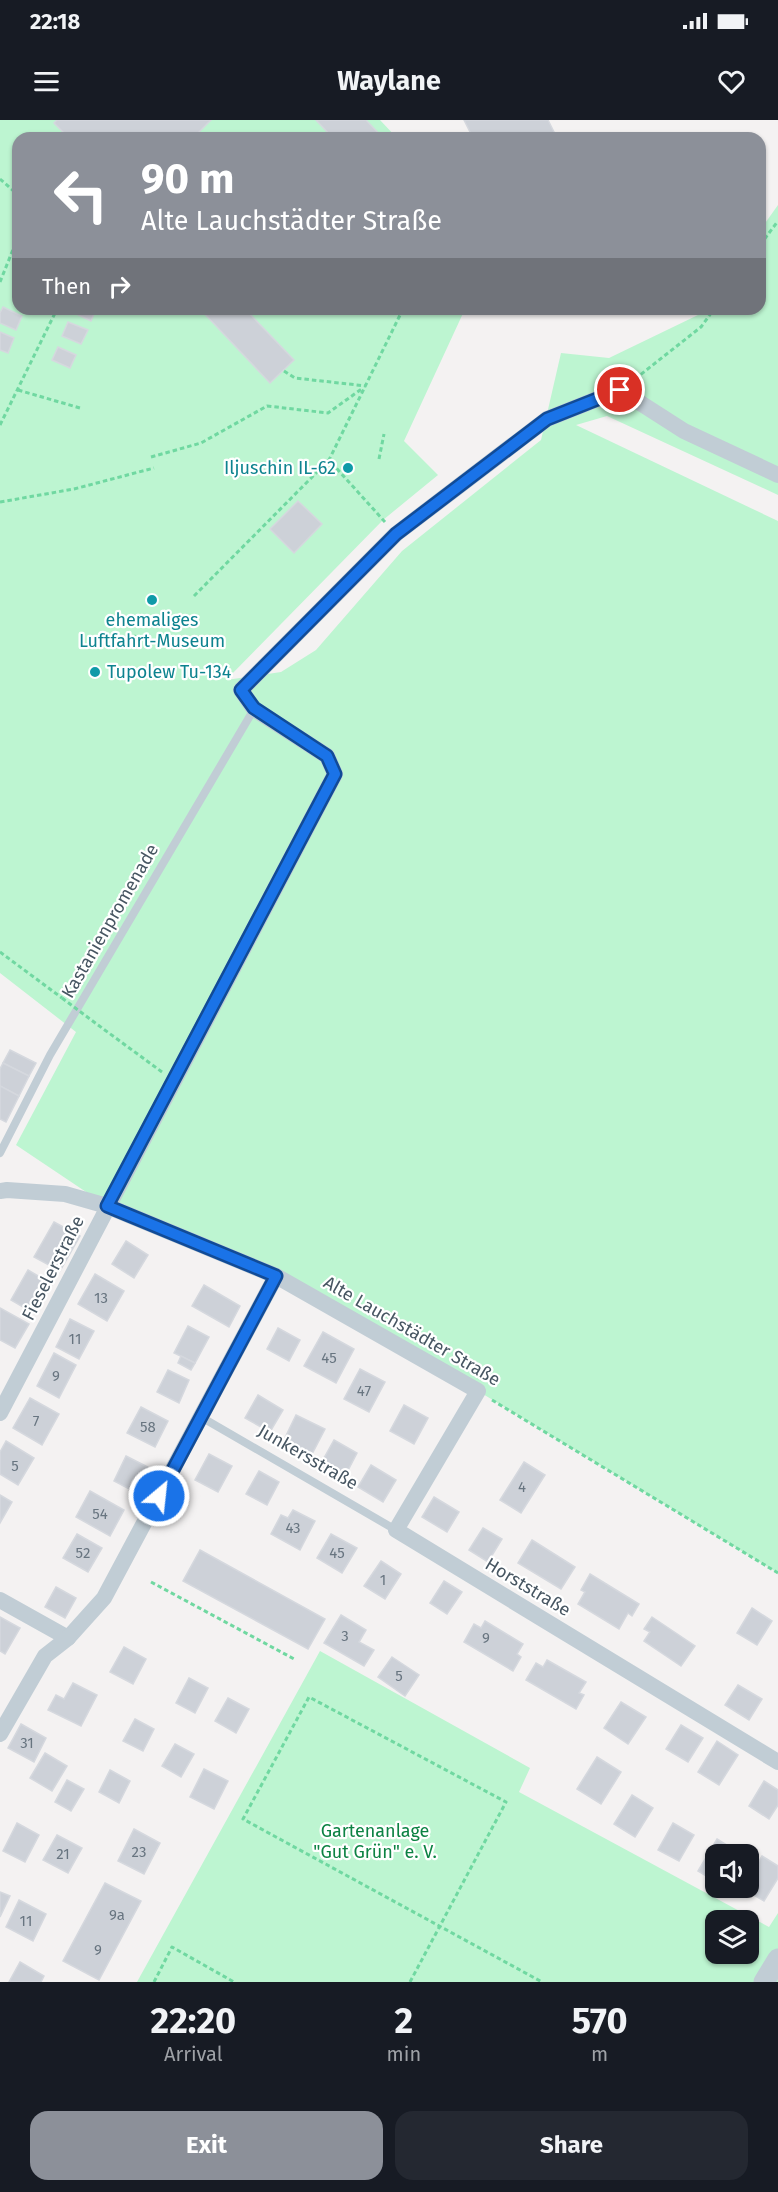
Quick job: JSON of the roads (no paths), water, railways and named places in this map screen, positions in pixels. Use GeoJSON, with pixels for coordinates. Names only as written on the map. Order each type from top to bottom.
{"type":"FeatureCollection","features":[{"type":"Feature","properties":{"kind":"street"},"geometry":{"type":"LineString","coordinates":[[254,708],[241,690],[396,534],[547,419],[620,390],[684,431],[778,475]]}},
{"type":"Feature","properties":{"kind":"street","name":"Fieselerstraße"},"geometry":{"type":"LineString","coordinates":[[0,1413],[335,774],[327,756],[254,708]]}},
{"type":"Feature","properties":{"kind":"street","name":"Alte Lauchstädter Straße"},"geometry":{"type":"LineString","coordinates":[[3,1190],[65,1194],[107,1206],[276,1276],[478,1391],[396,1530]]}},
{"type":"Feature","properties":{"kind":"street"},"geometry":{"type":"LineString","coordinates":[[0,1734],[45,1656],[68,1638],[104,1598],[276,1276]]}},
{"type":"Feature","properties":{"kind":"street","name":"Horststraße"},"geometry":{"type":"LineString","coordinates":[[396,1530],[778,1762]]}},
{"type":"Feature","properties":{"kind":"street"},"geometry":{"type":"LineString","coordinates":[[0,1600],[68,1638]]}},
{"type":"Feature","properties":{"kind":"street"},"geometry":{"type":"LineString","coordinates":[[764,1982],[778,1959]]}},
{"type":"Feature","properties":{"kind":"lane","name":"Kastanienpromenade"},"geometry":{"type":"LineString","coordinates":[[0,1152],[50,1055],[254,708]]}},
{"type":"Feature","properties":{"kind":"lane","name":"Junkersstraße"},"geometry":{"type":"LineString","coordinates":[[201,1417],[396,1530]]}},
{"type":"Feature","properties":{"kind":"place","name":"Iljuschin IL-62"},"geometry":{"type":"Point","coordinates":[348,468]}},
{"type":"Feature","properties":{"kind":"place","name":"ehemaliges Luftfahrt-Museum"},"geometry":{"type":"Point","coordinates":[152,600]}},
{"type":"Feature","properties":{"kind":"place","name":"Tupolew Tu-134"},"geometry":{"type":"Point","coordinates":[95,672]}},
{"type":"Feature","properties":{"kind":"park label","name":"Gartenanlage \"Gut Grün\" e. V."},"geometry":{"type":"Point","coordinates":[375,1841]}}]}
